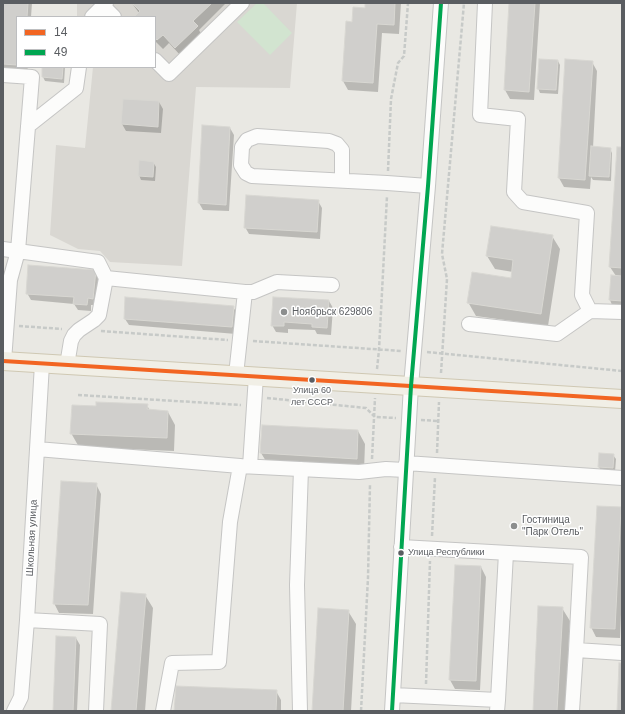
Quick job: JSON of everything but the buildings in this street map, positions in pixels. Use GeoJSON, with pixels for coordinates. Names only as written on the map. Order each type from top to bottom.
{"type":"FeatureCollection","features":[{"type":"Feature","properties":{"kind":"main road"},"geometry":{"type":"LineString","coordinates":[[4,361],[236,374],[622,399]]}},
{"type":"Feature","properties":{"kind":"street"},"geometry":{"type":"LineString","coordinates":[[156,61],[168,74],[242,3]]}},
{"type":"Feature","properties":{"kind":"street"},"geometry":{"type":"LineString","coordinates":[[392,711],[411,386],[428,186],[441,3]]}},
{"type":"Feature","properties":{"kind":"street"},"geometry":{"type":"LineString","coordinates":[[485,3],[480,115],[518,119],[514,192],[522,202],[587,213],[582,295],[590,311]]}},
{"type":"Feature","properties":{"kind":"street"},"geometry":{"type":"LineString","coordinates":[[93,16],[105,5],[113,16]]}},
{"type":"Feature","properties":{"kind":"street"},"geometry":{"type":"LineString","coordinates":[[28,126],[76,88],[79,68]]}},
{"type":"Feature","properties":{"kind":"street"},"geometry":{"type":"LineString","coordinates":[[3,75],[32,77],[18,250],[10,280],[4,361]]}},
{"type":"Feature","properties":{"kind":"street"},"geometry":{"type":"LineString","coordinates":[[342,180],[342,150],[337,144],[329,141],[257,136],[247,140],[242,147],[241,165],[246,173],[252,176],[428,186]]}},
{"type":"Feature","properties":{"kind":"street"},"geometry":{"type":"LineString","coordinates":[[3,249],[98,262],[106,278],[99,315],[79,330],[71,341],[67,365]]}},
{"type":"Feature","properties":{"kind":"street"},"geometry":{"type":"LineString","coordinates":[[106,278],[245,292],[261,290],[269,284],[277,282],[332,285]]}},
{"type":"Feature","properties":{"kind":"street"},"geometry":{"type":"LineString","coordinates":[[236,374],[245,292]]}},
{"type":"Feature","properties":{"kind":"street"},"geometry":{"type":"LineString","coordinates":[[469,324],[557,334],[590,311],[622,312]]}},
{"type":"Feature","properties":{"kind":"street","name":"Школьная улица"},"geometry":{"type":"LineString","coordinates":[[14,711],[21,697],[42,364]]}},
{"type":"Feature","properties":{"kind":"street"},"geometry":{"type":"LineString","coordinates":[[163,711],[172,663],[219,662],[230,522],[245,466],[256,376]]}},
{"type":"Feature","properties":{"kind":"street"},"geometry":{"type":"LineString","coordinates":[[37,449],[245,466],[359,472],[436,465],[622,478]]}},
{"type":"Feature","properties":{"kind":"street"},"geometry":{"type":"LineString","coordinates":[[300,711],[297,585],[301,469]]}},
{"type":"Feature","properties":{"kind":"street"},"geometry":{"type":"LineString","coordinates":[[401,547],[580,557],[572,711]]}},
{"type":"Feature","properties":{"kind":"street"},"geometry":{"type":"LineString","coordinates":[[393,695],[425,696],[497,706],[506,553]]}},
{"type":"Feature","properties":{"kind":"street"},"geometry":{"type":"LineString","coordinates":[[27,620],[100,624],[96,711]]}},
{"type":"Feature","properties":{"kind":"street"},"geometry":{"type":"LineString","coordinates":[[576,650],[622,653]]}},
{"type":"Feature","properties":{"kind":"path"},"geometry":{"type":"LineString","coordinates":[[464,3],[442,254],[447,279],[442,354],[622,371]]}},
{"type":"Feature","properties":{"kind":"path"},"geometry":{"type":"LineString","coordinates":[[6,325],[379,350]]}},
{"type":"Feature","properties":{"kind":"path"},"geometry":{"type":"LineString","coordinates":[[78,395],[242,405],[267,398],[366,408],[375,417],[371,470],[368,578],[361,711]]}},
{"type":"Feature","properties":{"kind":"path"},"geometry":{"type":"LineString","coordinates":[[425,696],[438,421]]}},
{"type":"Feature","properties":{"kind":"shaded area"},"geometry":{"type":"Polygon","coordinates":[[[77,3],[297,3],[290,88],[196,87],[182,266],[110,262],[100,251],[78,249],[50,235],[56,145],[85,148],[93,68],[156,68],[156,16],[77,16],[77,3]]]}},
{"type":"Feature","properties":{"kind":"green space"},"geometry":{"type":"Polygon","coordinates":[[[257,3],[263,3],[292,33],[270,55],[237,22],[257,3]]]}},
{"type":"Feature","properties":{"kind":"transit line","name":"49"},"geometry":{"type":"LineString","coordinates":[[392,711],[411,386],[428,186],[441,3]]}},
{"type":"Feature","properties":{"kind":"transit line","name":"14"},"geometry":{"type":"LineString","coordinates":[[3,361],[622,399]]}},
{"type":"Feature","properties":{"kind":"place","name":"Ноябрьск 629806"},"geometry":{"type":"Point","coordinates":[284,312]}},
{"type":"Feature","properties":{"kind":"place","name":"Улица 60 лет СССР"},"geometry":{"type":"Point","coordinates":[312,380]}},
{"type":"Feature","properties":{"kind":"place","name":"Гостиница \"Парк Отель\""},"geometry":{"type":"Point","coordinates":[514,526]}},
{"type":"Feature","properties":{"kind":"place","name":"Улица Республики"},"geometry":{"type":"Point","coordinates":[401,553]}}]}
